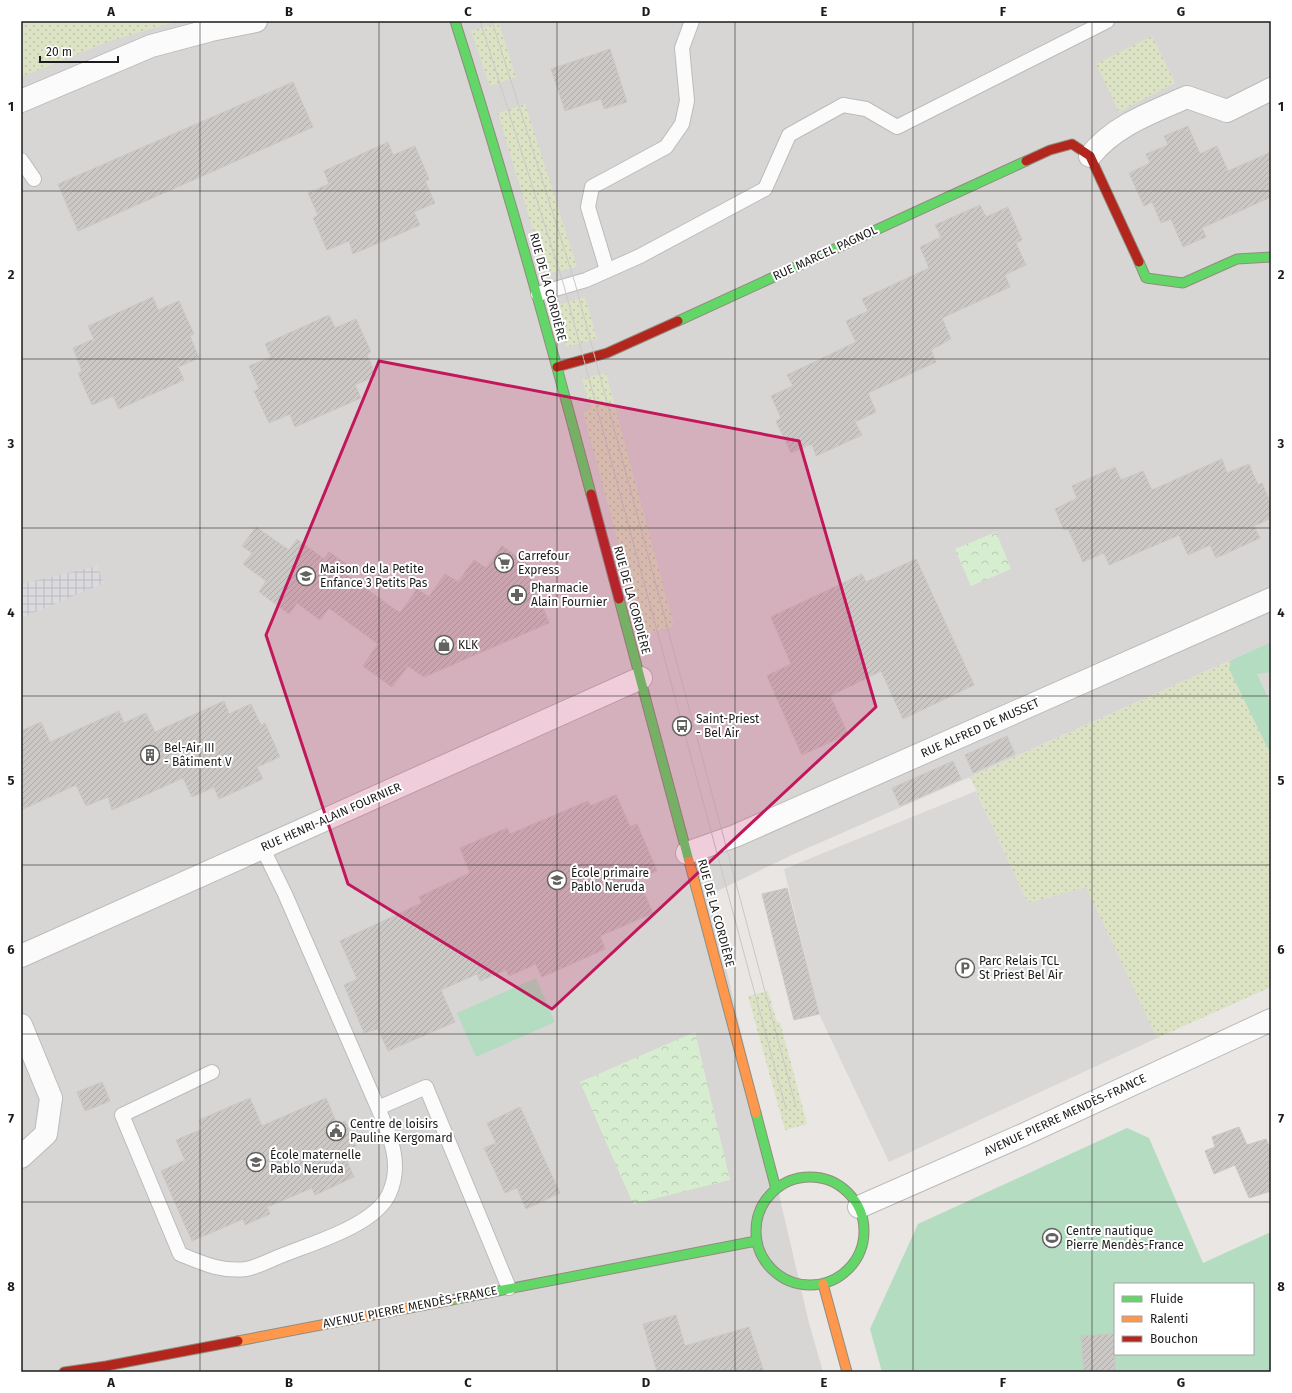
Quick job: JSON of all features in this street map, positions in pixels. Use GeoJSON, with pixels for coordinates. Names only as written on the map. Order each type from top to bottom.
{"type":"FeatureCollection","features":[{"type":"Feature","properties":{"kind":"street"},"geometry":{"type":"LineString","coordinates":[[21,101],[151,46],[256,21]]}},
{"type":"Feature","properties":{"kind":"street","name":"RUE DE LA CORDIÈRE"},"geometry":{"type":"LineString","coordinates":[[455,21],[496,149],[538,294],[776,1188]]}},
{"type":"Feature","properties":{"kind":"street"},"geometry":{"type":"LineString","coordinates":[[1271,89],[1227,111],[1187,97],[1122,126],[1097,147],[1090,156],[1146,278],[1183,283],[1237,259],[1271,257]]}},
{"type":"Feature","properties":{"kind":"street","name":"RUE MARCEL PAGNOL"},"geometry":{"type":"LineString","coordinates":[[558,367],[607,353],[1050,150],[1072,144],[1090,156]]}},
{"type":"Feature","properties":{"kind":"street","name":"RUE ALFRED DE MUSSET"},"geometry":{"type":"LineString","coordinates":[[688,853],[735,836],[1271,599]]}},
{"type":"Feature","properties":{"kind":"street","name":"RUE HENRI-ALAIN FOURNIER"},"geometry":{"type":"LineString","coordinates":[[21,956],[641,678]]}},
{"type":"Feature","properties":{"kind":"street","name":"AVENUE PIERRE MENDÈS-FRANCE"},"geometry":{"type":"LineString","coordinates":[[859,1207],[1025,1134],[1271,1020]]}},
{"type":"Feature","properties":{"kind":"street"},"geometry":{"type":"LineString","coordinates":[[21,1025],[51,1098],[46,1134],[21,1156]]}},
{"type":"Feature","properties":{"kind":"street"},"geometry":{"type":"LineString","coordinates":[[808,1177],[834,1182],[849,1193],[859,1207],[864,1230],[862,1248],[854,1263],[843,1273],[823,1284],[809,1286],[795,1283],[770,1268],[756,1241],[756,1222],[760,1208],[776,1188],[793,1180],[808,1177]]}},
{"type":"Feature","properties":{"kind":"street","name":"AVENUE PIERRE MENDÈS-FRANCE"},"geometry":{"type":"LineString","coordinates":[[64,1372],[106,1366],[756,1241]]}},
{"type":"Feature","properties":{"kind":"street"},"geometry":{"type":"LineString","coordinates":[[823,1284],[847,1372]]}},
{"type":"Feature","properties":{"kind":"lane"},"geometry":{"type":"LineString","coordinates":[[607,270],[588,207],[592,187],[666,147],[682,124],[688,101],[682,48],[692,21]]}},
{"type":"Feature","properties":{"kind":"lane"},"geometry":{"type":"LineString","coordinates":[[538,294],[586,280],[640,256],[765,189],[789,135],[843,105],[866,109],[897,127],[1107,21]]}},
{"type":"Feature","properties":{"kind":"lane"},"geometry":{"type":"LineString","coordinates":[[21,160],[34,179]]}},
{"type":"Feature","properties":{"kind":"lane"},"geometry":{"type":"LineString","coordinates":[[212,1072],[122,1115],[180,1254],[216,1269],[247,1269],[345,1230],[373,1213],[389,1195],[396,1167],[392,1141],[285,894],[262,848]]}},
{"type":"Feature","properties":{"kind":"lane"},"geometry":{"type":"LineString","coordinates":[[378,1108],[426,1087],[509,1288]]}},
{"type":"Feature","properties":{"kind":"highlighted area"},"geometry":{"type":"Polygon","coordinates":[[[379,361],[799,441],[876,707],[552,1009],[348,884],[266,635],[379,361]]]}},
{"type":"Feature","properties":{"kind":"shaded area"},"geometry":{"type":"Polygon","coordinates":[[[21,21],[1271,21],[1271,642],[794,854],[709,895],[809,1323],[823,1372],[21,1372],[21,21]]]}},
{"type":"Feature","properties":{"kind":"shaded area"},"geometry":{"type":"Polygon","coordinates":[[[97,566],[104,583],[21,618],[21,584],[97,566]]]}},
{"type":"Feature","properties":{"kind":"shaded area"},"geometry":{"type":"Polygon","coordinates":[[[1271,672],[1271,704],[1257,674],[1271,672]]]}},
{"type":"Feature","properties":{"kind":"shaded area","name":"Parc Relais TCL St Priest Bel Air"},"geometry":{"type":"Polygon","coordinates":[[[976,791],[1028,903],[1086,887],[1157,1038],[889,1162],[819,1014],[784,869],[976,791]]]}},
{"type":"Feature","properties":{"kind":"green space"},"geometry":{"type":"Polygon","coordinates":[[[21,21],[178,21],[110,41],[21,77],[21,21]]]}},
{"type":"Feature","properties":{"kind":"green space"},"geometry":{"type":"Polygon","coordinates":[[[499,23],[516,77],[490,86],[471,31],[499,23]]]}},
{"type":"Feature","properties":{"kind":"green space"},"geometry":{"type":"Polygon","coordinates":[[[1152,36],[1175,83],[1119,112],[1096,64],[1152,36]]]}},
{"type":"Feature","properties":{"kind":"green space"},"geometry":{"type":"Polygon","coordinates":[[[525,104],[577,267],[546,274],[498,113],[525,104]]]}},
{"type":"Feature","properties":{"kind":"green space"},"geometry":{"type":"Polygon","coordinates":[[[585,297],[597,339],[566,347],[555,306],[585,297]]]}},
{"type":"Feature","properties":{"kind":"green space"},"geometry":{"type":"Polygon","coordinates":[[[606,373],[674,626],[643,635],[583,412],[591,409],[582,379],[606,373]]]}},
{"type":"Feature","properties":{"kind":"green space"},"geometry":{"type":"Polygon","coordinates":[[[996,532],[1011,569],[971,586],[955,549],[996,532]]]}},
{"type":"Feature","properties":{"kind":"green space"},"geometry":{"type":"Polygon","coordinates":[[[1271,642],[1271,755],[1229,669],[1231,660],[1271,642]]]}},
{"type":"Feature","properties":{"kind":"green space"},"geometry":{"type":"Polygon","coordinates":[[[1231,660],[1229,669],[1271,755],[1271,987],[1157,1038],[1086,888],[1028,903],[970,777],[1231,660]]]}},
{"type":"Feature","properties":{"kind":"green space"},"geometry":{"type":"Polygon","coordinates":[[[536,978],[555,1022],[476,1057],[457,1013],[536,978]]]}},
{"type":"Feature","properties":{"kind":"green space"},"geometry":{"type":"Polygon","coordinates":[[[768,991],[777,1022],[780,1022],[807,1124],[785,1130],[748,996],[768,991]]]}},
{"type":"Feature","properties":{"kind":"green space"},"geometry":{"type":"Polygon","coordinates":[[[695,1032],[730,1180],[633,1204],[580,1082],[695,1032]]]}},
{"type":"Feature","properties":{"kind":"green space","name":"Centre nautique Pierre Mendès-France"},"geometry":{"type":"Polygon","coordinates":[[[1127,1128],[1149,1138],[1203,1263],[1271,1232],[1271,1372],[882,1372],[870,1329],[918,1224],[1127,1128]]]}},
{"type":"Feature","properties":{"kind":"building"},"geometry":{"type":"Polygon","coordinates":[[[610,49],[627,102],[604,109],[601,99],[565,111],[551,69],[610,49]]]}},
{"type":"Feature","properties":{"kind":"building"},"geometry":{"type":"Polygon","coordinates":[[[293,82],[313,127],[78,231],[58,184],[293,82]]]}},
{"type":"Feature","properties":{"kind":"building"},"geometry":{"type":"Polygon","coordinates":[[[1188,126],[1200,154],[1217,146],[1228,171],[1271,152],[1271,197],[1202,228],[1206,237],[1183,247],[1171,219],[1161,223],[1152,202],[1144,206],[1129,173],[1150,163],[1146,154],[1168,145],[1164,136],[1188,126]]]}},
{"type":"Feature","properties":{"kind":"building"},"geometry":{"type":"Polygon","coordinates":[[[388,142],[393,155],[415,146],[429,179],[425,181],[435,203],[414,212],[420,225],[353,254],[349,241],[327,250],[313,218],[318,215],[308,193],[329,184],[324,171],[388,142]]]}},
{"type":"Feature","properties":{"kind":"building"},"geometry":{"type":"Polygon","coordinates":[[[980,205],[986,217],[1008,207],[1022,240],[1016,243],[1026,265],[1005,275],[1010,287],[942,318],[951,339],[931,350],[936,362],[868,393],[876,412],[855,422],[862,435],[816,456],[812,444],[791,453],[776,421],[781,418],[771,396],[793,386],[787,375],[856,342],[846,321],[868,311],[862,299],[929,268],[920,247],[941,237],[935,225],[980,205]]]}},
{"type":"Feature","properties":{"kind":"building"},"geometry":{"type":"Polygon","coordinates":[[[153,297],[158,310],[179,301],[194,334],[190,336],[199,358],[178,367],[184,380],[119,409],[113,396],[92,405],[78,373],[82,371],[73,348],[94,339],[88,326],[153,297]]]}},
{"type":"Feature","properties":{"kind":"building"},"geometry":{"type":"Polygon","coordinates":[[[329,315],[335,328],[356,319],[371,352],[367,354],[376,376],[355,385],[361,398],[295,427],[290,414],[269,423],[254,391],[259,389],[249,366],[271,357],[265,344],[329,315]]]}},
{"type":"Feature","properties":{"kind":"building"},"geometry":{"type":"Polygon","coordinates":[[[1222,459],[1227,473],[1249,464],[1258,485],[1262,483],[1271,504],[1271,518],[1254,526],[1260,538],[1216,558],[1210,545],[1188,555],[1179,535],[1109,565],[1104,553],[1083,562],[1068,529],[1064,530],[1055,509],[1077,498],[1072,486],[1115,467],[1121,480],[1143,471],[1152,490],[1222,459]]]}},
{"type":"Feature","properties":{"kind":"building"},"geometry":{"type":"Polygon","coordinates":[[[256,527],[289,550],[297,539],[324,559],[329,552],[352,568],[347,575],[400,613],[417,589],[429,597],[445,574],[458,582],[474,560],[486,568],[502,546],[529,565],[527,569],[549,623],[424,677],[408,666],[392,687],[363,666],[378,644],[329,608],[320,620],[297,603],[289,614],[259,592],[266,581],[243,564],[252,553],[242,546],[256,527]]]}},
{"type":"Feature","properties":{"kind":"building"},"geometry":{"type":"Polygon","coordinates":[[[916,559],[974,685],[903,719],[881,671],[830,696],[848,734],[802,755],[767,676],[791,664],[771,617],[862,574],[866,582],[916,559]]]}},
{"type":"Feature","properties":{"kind":"building","name":"Bel-Air III - Bâtiment V"},"geometry":{"type":"Polygon","coordinates":[[[224,701],[229,714],[251,704],[261,725],[265,723],[280,757],[257,767],[263,779],[219,799],[214,787],[192,797],[183,778],[112,810],[108,797],[86,806],[76,785],[21,810],[21,731],[41,722],[50,742],[119,711],[124,723],[146,713],[155,732],[224,701]]]}},
{"type":"Feature","properties":{"kind":"building"},"geometry":{"type":"Polygon","coordinates":[[[1007,736],[1015,754],[973,773],[965,755],[1007,736]]]}},
{"type":"Feature","properties":{"kind":"building"},"geometry":{"type":"Polygon","coordinates":[[[953,761],[961,779],[900,806],[892,788],[953,761]]]}},
{"type":"Feature","properties":{"kind":"building"},"geometry":{"type":"Polygon","coordinates":[[[616,795],[630,827],[637,824],[657,871],[638,879],[653,913],[600,936],[605,949],[542,977],[536,964],[509,976],[506,970],[480,981],[477,974],[441,990],[455,1022],[388,1051],[378,1029],[364,1033],[344,985],[357,979],[340,941],[422,903],[419,897],[470,873],[460,848],[507,828],[510,834],[588,801],[590,806],[616,795]]]}},
{"type":"Feature","properties":{"kind":"building"},"geometry":{"type":"Polygon","coordinates":[[[787,888],[819,1014],[794,1020],[762,894],[787,888]]]}},
{"type":"Feature","properties":{"kind":"building"},"geometry":{"type":"Polygon","coordinates":[[[102,1082],[110,1101],[85,1111],[77,1092],[102,1082]]]}},
{"type":"Feature","properties":{"kind":"building"},"geometry":{"type":"Polygon","coordinates":[[[250,1098],[262,1126],[326,1098],[337,1124],[345,1121],[356,1147],[343,1152],[354,1177],[315,1195],[312,1188],[267,1207],[270,1214],[245,1225],[243,1219],[192,1241],[161,1171],[185,1160],[176,1140],[202,1129],[199,1120],[250,1098]]]}},
{"type":"Feature","properties":{"kind":"building"},"geometry":{"type":"Polygon","coordinates":[[[520,1107],[560,1193],[526,1209],[517,1188],[505,1193],[484,1148],[496,1143],[487,1123],[520,1107]]]}},
{"type":"Feature","properties":{"kind":"building"},"geometry":{"type":"Polygon","coordinates":[[[1239,1127],[1247,1145],[1266,1139],[1271,1150],[1271,1191],[1249,1198],[1235,1165],[1214,1174],[1205,1151],[1215,1147],[1212,1137],[1239,1127]]]}},
{"type":"Feature","properties":{"kind":"building"},"geometry":{"type":"Polygon","coordinates":[[[676,1315],[685,1346],[749,1327],[764,1372],[657,1372],[643,1324],[676,1315]]]}},
{"type":"Feature","properties":{"kind":"building"},"geometry":{"type":"Polygon","coordinates":[[[1114,1334],[1115,1372],[1084,1372],[1081,1336],[1114,1334]]]}},
{"type":"Feature","properties":{"kind":"tram line"},"geometry":{"type":"LineString","coordinates":[[480,21],[564,286],[786,1109]]}},
{"type":"Feature","properties":{"kind":"tram line"},"geometry":{"type":"LineString","coordinates":[[492,21],[575,283],[796,1107]]}},
{"type":"Feature","properties":{"kind":"traffic: fast"},"geometry":{"type":"LineString","coordinates":[[455,21],[526,257],[591,494]]}},
{"type":"Feature","properties":{"kind":"traffic: fast"},"geometry":{"type":"LineString","coordinates":[[678,321],[1026,161]]}},
{"type":"Feature","properties":{"kind":"traffic: fast"},"geometry":{"type":"LineString","coordinates":[[1139,262],[1146,278],[1183,283],[1237,259],[1271,257]]}},
{"type":"Feature","properties":{"kind":"traffic: fast"},"geometry":{"type":"LineString","coordinates":[[619,599],[689,861]]}},
{"type":"Feature","properties":{"kind":"traffic: fast"},"geometry":{"type":"LineString","coordinates":[[756,1113],[776,1189]]}},
{"type":"Feature","properties":{"kind":"traffic: fast"},"geometry":{"type":"LineString","coordinates":[[810,1177],[831,1181],[848,1193],[860,1210],[864,1231],[860,1252],[848,1269],[831,1281],[810,1285],[789,1281],[772,1269],[760,1252],[756,1231],[760,1210],[772,1193],[789,1181],[810,1177]]}},
{"type":"Feature","properties":{"kind":"traffic: fast"},"geometry":{"type":"LineString","coordinates":[[451,1300],[756,1241]]}},
{"type":"Feature","properties":{"kind":"traffic: slow"},"geometry":{"type":"LineString","coordinates":[[689,861],[756,1113]]}},
{"type":"Feature","properties":{"kind":"traffic: slow"},"geometry":{"type":"LineString","coordinates":[[823,1284],[847,1372]]}},
{"type":"Feature","properties":{"kind":"traffic: slow"},"geometry":{"type":"LineString","coordinates":[[238,1341],[451,1300]]}},
{"type":"Feature","properties":{"kind":"traffic: jam"},"geometry":{"type":"LineString","coordinates":[[1026,161],[1050,150],[1072,144],[1090,156],[1139,262]]}},
{"type":"Feature","properties":{"kind":"traffic: jam"},"geometry":{"type":"LineString","coordinates":[[557,367],[607,353],[678,321]]}},
{"type":"Feature","properties":{"kind":"traffic: jam"},"geometry":{"type":"LineString","coordinates":[[591,494],[619,599]]}},
{"type":"Feature","properties":{"kind":"traffic: jam"},"geometry":{"type":"LineString","coordinates":[[64,1372],[106,1366],[238,1341]]}},
{"type":"Feature","properties":{"kind":"place","name":"Carrefour Express"},"geometry":{"type":"Point","coordinates":[504,563]}},
{"type":"Feature","properties":{"kind":"place","name":"Maison de la Petite Enfance 3 Petits Pas"},"geometry":{"type":"Point","coordinates":[306,576]}},
{"type":"Feature","properties":{"kind":"place","name":"Pharmacie Alain Fournier"},"geometry":{"type":"Point","coordinates":[517,595]}},
{"type":"Feature","properties":{"kind":"place","name":"KLK"},"geometry":{"type":"Point","coordinates":[444,645]}},
{"type":"Feature","properties":{"kind":"place","name":"Saint-Priest - Bel Air"},"geometry":{"type":"Point","coordinates":[682,726]}},
{"type":"Feature","properties":{"kind":"place","name":"Bel-Air III - Bâtiment V"},"geometry":{"type":"Point","coordinates":[150,755]}},
{"type":"Feature","properties":{"kind":"place","name":"École primaire Pablo Neruda"},"geometry":{"type":"Point","coordinates":[557,880]}},
{"type":"Feature","properties":{"kind":"place","name":"Parc Relais TCL St Priest Bel Air"},"geometry":{"type":"Point","coordinates":[965,968]}},
{"type":"Feature","properties":{"kind":"place","name":"Centre de loisirs Pauline Kergomard"},"geometry":{"type":"Point","coordinates":[336,1131]}},
{"type":"Feature","properties":{"kind":"place","name":"École maternelle Pablo Neruda"},"geometry":{"type":"Point","coordinates":[256,1162]}},
{"type":"Feature","properties":{"kind":"place","name":"Centre nautique Pierre Mendès-France"},"geometry":{"type":"Point","coordinates":[1052,1238]}}]}
